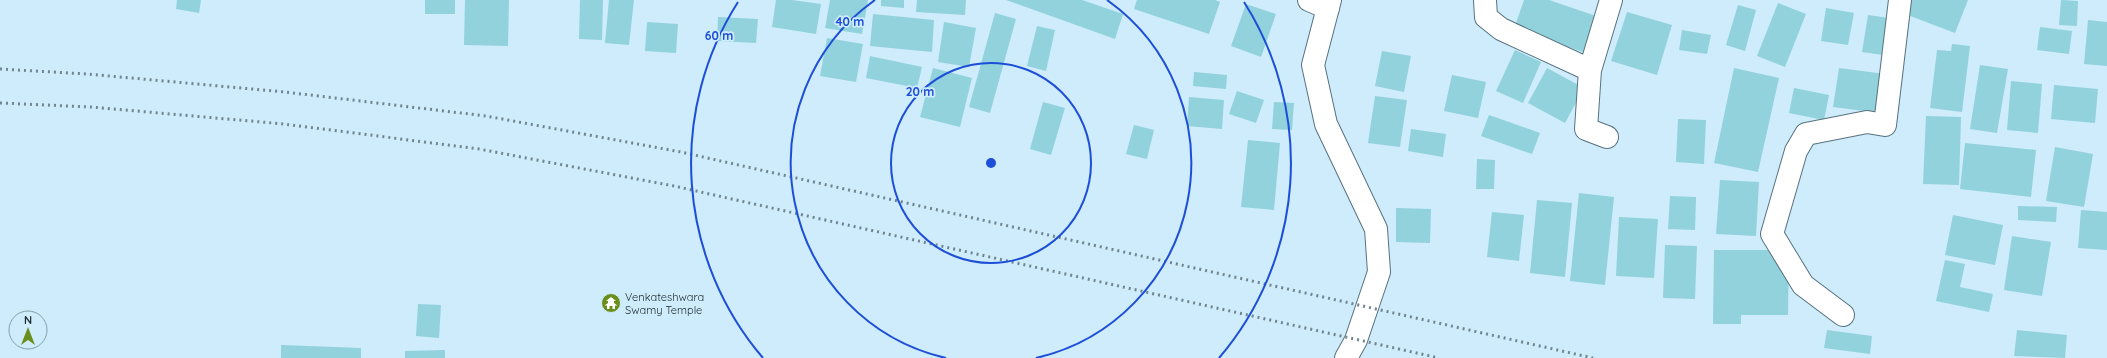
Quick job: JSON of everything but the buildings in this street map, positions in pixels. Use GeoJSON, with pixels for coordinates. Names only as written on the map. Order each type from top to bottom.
{"type":"FeatureCollection","features":[{"type":"Feature","properties":{"kind":"street"},"geometry":{"type":"LineString","coordinates":[[1485,0],[1486,16],[1501,29],[1590,70]]}},
{"type":"Feature","properties":{"kind":"street"},"geometry":{"type":"LineString","coordinates":[[1607,137],[1586,129],[1590,70],[1610,0]]}},
{"type":"Feature","properties":{"kind":"street"},"geometry":{"type":"LineString","coordinates":[[1843,315],[1803,284],[1772,234],[1796,151],[1806,134],[1867,122],[1885,125],[1900,0]]}},
{"type":"Feature","properties":{"kind":"street"},"geometry":{"type":"LineString","coordinates":[[1322,3],[1313,65],[1326,124],[1376,229],[1379,272],[1356,340],[1346,358]]}},
{"type":"Feature","properties":{"kind":"railway"},"geometry":{"type":"LineString","coordinates":[[0,69],[87,74],[285,92],[486,116],[681,152],[1593,358]]}},
{"type":"Feature","properties":{"kind":"railway"},"geometry":{"type":"LineString","coordinates":[[0,103],[91,107],[284,124],[479,149],[674,186],[1439,358]]}},
{"type":"Feature","properties":{"kind":"place","name":"Venkateshwara Swamy Temple"},"geometry":{"type":"Point","coordinates":[611,303]}}]}
